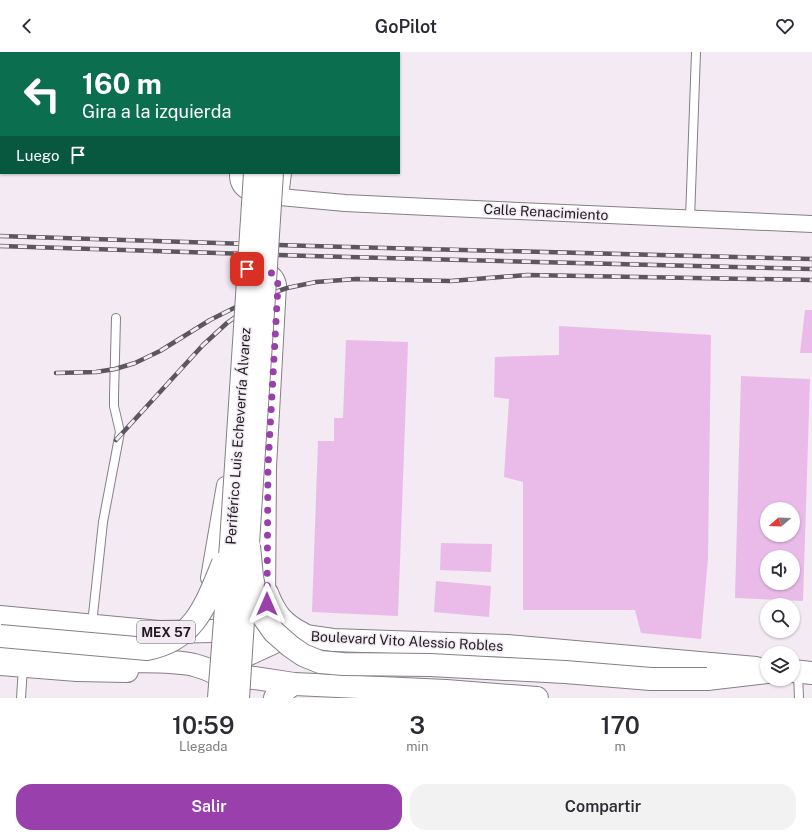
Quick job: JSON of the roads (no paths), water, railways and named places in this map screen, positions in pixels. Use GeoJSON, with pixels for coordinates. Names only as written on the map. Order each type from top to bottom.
{"type":"FeatureCollection","features":[{"type":"Feature","properties":{"kind":"main road","name":"Periférico Luis Echeverría Álvarez"},"geometry":{"type":"LineString","coordinates":[[239,698],[244,175]]}},
{"type":"Feature","properties":{"kind":"main road","name":"Periférico Luis Echeverría Álvarez"},"geometry":{"type":"LineString","coordinates":[[219,698],[240,545],[279,176]]}},
{"type":"Feature","properties":{"kind":"main road"},"geometry":{"type":"LineString","coordinates":[[0,636],[146,649],[165,644],[185,632],[195,622],[203,611],[240,545]]}},
{"type":"Feature","properties":{"kind":"main road"},"geometry":{"type":"LineString","coordinates":[[240,545],[254,584],[256,597],[262,614],[274,632],[303,655],[320,662],[343,664],[430,665],[565,672],[651,679],[707,679],[760,672]]}},
{"type":"Feature","properties":{"kind":"main road"},"geometry":{"type":"LineString","coordinates":[[267,593],[272,607],[282,620],[300,635]]}},
{"type":"Feature","properties":{"kind":"main road","name":"Boulevard Vito Alessio Robles"},"geometry":{"type":"LineString","coordinates":[[0,617],[159,632],[263,630],[333,640],[507,646],[760,670]]}},
{"type":"Feature","properties":{"kind":"main road"},"geometry":{"type":"LineString","coordinates":[[209,698],[212,671],[251,642],[263,630]]}},
{"type":"Feature","properties":{"kind":"main road"},"geometry":{"type":"LineString","coordinates":[[0,664],[77,670],[212,671],[300,635]]}},
{"type":"Feature","properties":{"kind":"main road"},"geometry":{"type":"LineString","coordinates":[[332,686],[325,673],[324,665],[325,654],[333,640]]}},
{"type":"Feature","properties":{"kind":"main road"},"geometry":{"type":"LineString","coordinates":[[0,651],[120,661],[176,662],[193,665],[212,671],[293,684],[446,695],[537,698]]}},
{"type":"Feature","properties":{"kind":"main road"},"geometry":{"type":"LineString","coordinates":[[212,671],[228,682],[239,698]]}},
{"type":"Feature","properties":{"kind":"main road"},"geometry":{"type":"LineString","coordinates":[[275,698],[293,684]]}},
{"type":"Feature","properties":{"kind":"street","name":"Calle Renacimiento"},"geometry":{"type":"LineString","coordinates":[[244,175],[243,188],[257,195],[382,205],[812,224]]}},
{"type":"Feature","properties":{"kind":"street"},"geometry":{"type":"LineString","coordinates":[[279,176],[280,196]]}},
{"type":"Feature","properties":{"kind":"street"},"geometry":{"type":"LineString","coordinates":[[159,632],[174,628],[184,622],[192,615],[206,593],[225,492],[239,282],[242,274],[247,269],[259,268],[267,270],[273,274],[277,279],[278,285],[268,467],[266,617],[263,630]]}},
{"type":"Feature","properties":{"kind":"street"},"geometry":{"type":"LineString","coordinates":[[206,593],[211,602],[220,608],[241,612],[252,608],[261,602],[267,593]]}},
{"type":"Feature","properties":{"kind":"lane"},"geometry":{"type":"LineString","coordinates":[[690,219],[696,52]]}},
{"type":"Feature","properties":{"kind":"lane"},"geometry":{"type":"LineString","coordinates":[[92,625],[103,522],[120,432],[114,406],[116,318]]}},
{"type":"Feature","properties":{"kind":"lane"},"geometry":{"type":"LineString","coordinates":[[21,698],[24,666]]}},
{"type":"Feature","properties":{"kind":"lane"},"geometry":{"type":"LineString","coordinates":[[799,698],[801,672]]}},
{"type":"Feature","properties":{"kind":"railway"},"geometry":{"type":"LineString","coordinates":[[0,236],[812,259]]}},
{"type":"Feature","properties":{"kind":"railway"},"geometry":{"type":"LineString","coordinates":[[0,246],[310,256],[812,269]]}},
{"type":"Feature","properties":{"kind":"railway"},"geometry":{"type":"LineString","coordinates":[[56,373],[96,372],[115,369],[135,363],[160,351],[210,320],[246,302],[287,288],[316,282],[356,279],[451,281],[527,275],[812,280]]}},
{"type":"Feature","properties":{"kind":"railway"},"geometry":{"type":"LineString","coordinates":[[116,440],[203,345],[227,323],[256,302]]}}]}
